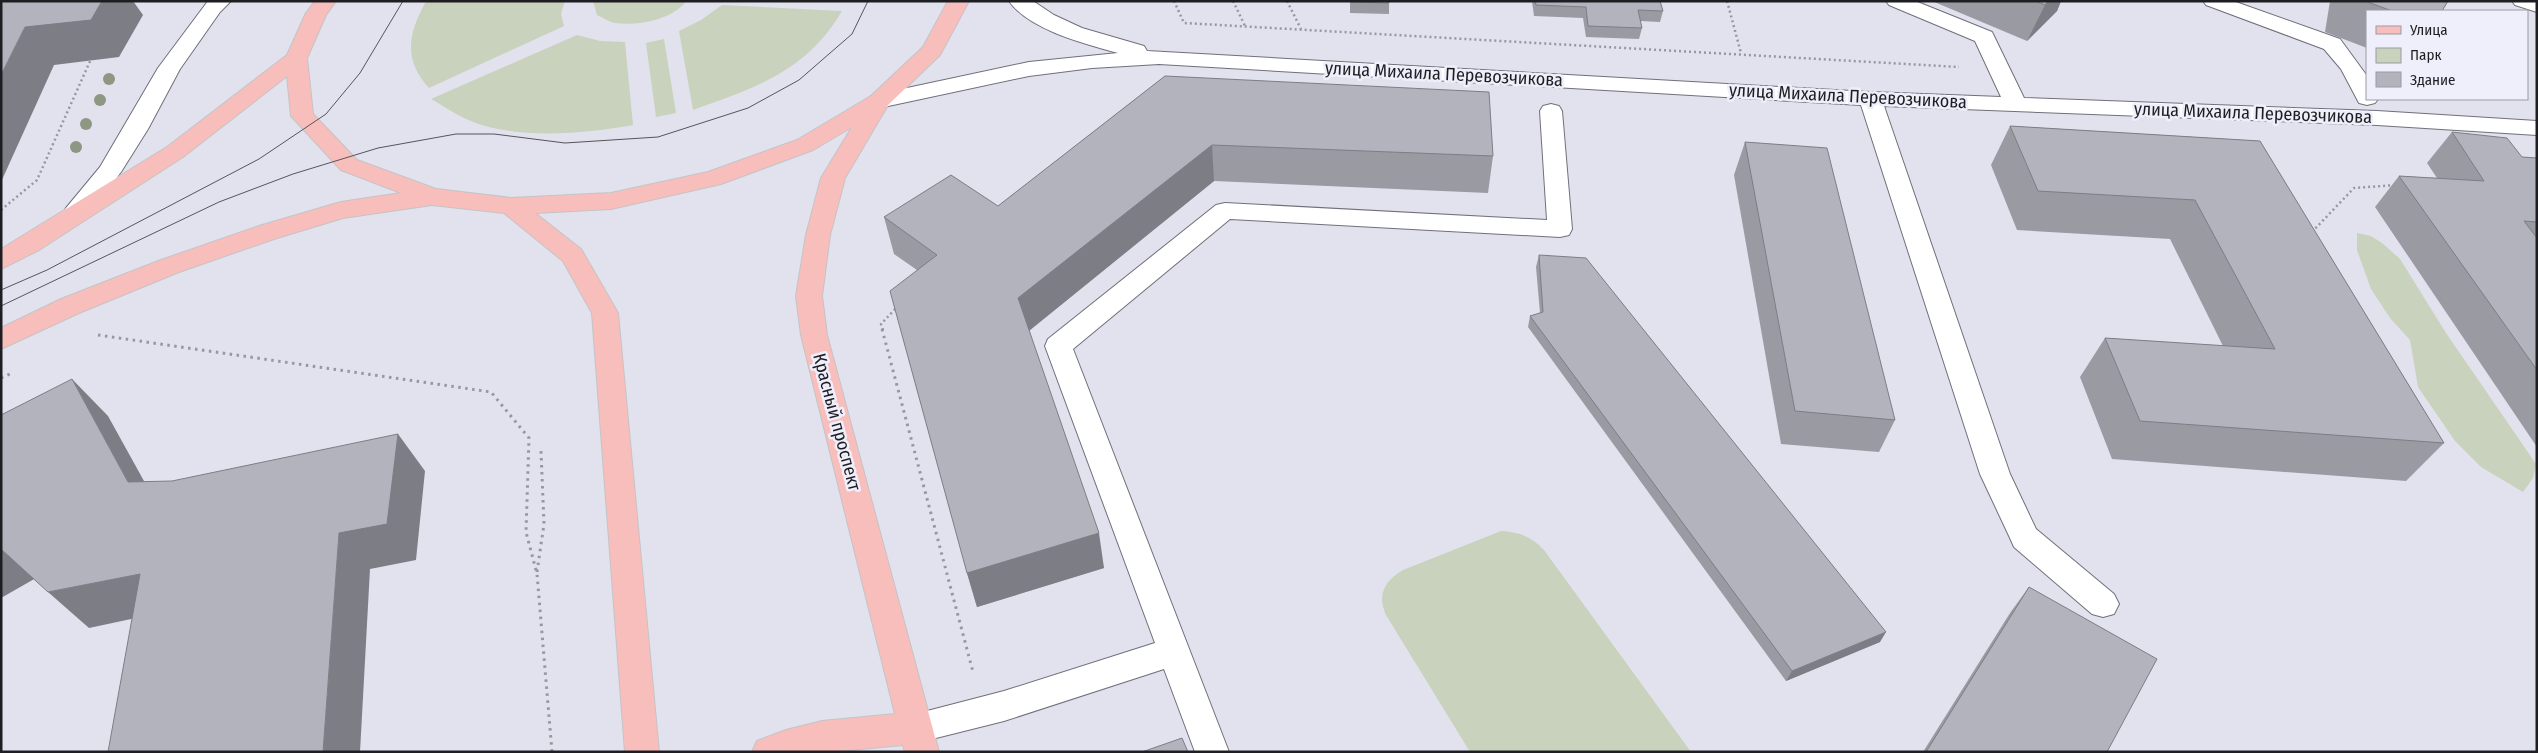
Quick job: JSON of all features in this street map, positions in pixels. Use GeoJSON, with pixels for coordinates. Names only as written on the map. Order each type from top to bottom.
{"type":"FeatureCollection","features":[{"type":"Feature","properties":{"kind":"main road"},"geometry":{"type":"LineString","coordinates":[[1,260],[30,244],[175,152],[296,58],[316,13],[326,1]]}},
{"type":"Feature","properties":{"kind":"main road"},"geometry":{"type":"LineString","coordinates":[[296,58],[302,116],[349,165],[433,197],[511,206],[612,201],[713,180],[805,144],[879,101],[932,50],[959,1]]}},
{"type":"Feature","properties":{"kind":"main road","name":"Красный проспект"},"geometry":{"type":"LineString","coordinates":[[879,101],[833,178],[818,235],[809,296],[814,335],[919,740]]}},
{"type":"Feature","properties":{"kind":"main road"},"geometry":{"type":"LineString","coordinates":[[1,339],[70,306],[170,266],[268,232],[341,210],[433,197]]}},
{"type":"Feature","properties":{"kind":"main road"},"geometry":{"type":"LineString","coordinates":[[511,206],[572,255],[605,313],[642,752]]}},
{"type":"Feature","properties":{"kind":"main road"},"geometry":{"type":"LineString","coordinates":[[768,752],[784,745],[824,738],[919,740]]}},
{"type":"Feature","properties":{"kind":"street"},"geometry":{"type":"LineString","coordinates":[[75,214],[109,172],[136,129],[169,68],[221,1]]}},
{"type":"Feature","properties":{"kind":"street"},"geometry":{"type":"LineString","coordinates":[[1019,1],[1039,18],[1085,37],[1159,57]]}},
{"type":"Feature","properties":{"kind":"street"},"geometry":{"type":"LineString","coordinates":[[1896,1],[1984,37],[2015,104]]}},
{"type":"Feature","properties":{"kind":"street"},"geometry":{"type":"LineString","coordinates":[[2213,1],[2332,44],[2350,67],[2366,97]]}},
{"type":"Feature","properties":{"kind":"street"},"geometry":{"type":"LineString","coordinates":[[2522,1],[2537,6]]}},
{"type":"Feature","properties":{"kind":"street"},"geometry":{"type":"LineString","coordinates":[[879,101],[1029,69],[1092,61],[1159,57]]}},
{"type":"Feature","properties":{"kind":"street","name":"улица Михаила Перевозчикова"},"geometry":{"type":"LineString","coordinates":[[1159,57],[1870,99],[2015,104],[2370,105],[2533,131]]}},
{"type":"Feature","properties":{"kind":"street"},"geometry":{"type":"LineString","coordinates":[[1870,99],[1995,474],[2025,538],[2103,604]]}},
{"type":"Feature","properties":{"kind":"street"},"geometry":{"type":"LineString","coordinates":[[1212,752],[1172,652],[1058,346],[1225,210],[1560,229],[1551,111]]}},
{"type":"Feature","properties":{"kind":"street"},"geometry":{"type":"LineString","coordinates":[[919,740],[983,712],[1172,652]]}},
{"type":"Feature","properties":{"kind":"path"},"geometry":{"type":"LineString","coordinates":[[1174,1],[1184,23],[2000,69]]}},
{"type":"Feature","properties":{"kind":"path"},"geometry":{"type":"LineString","coordinates":[[1233,1],[1245,26]]}},
{"type":"Feature","properties":{"kind":"path"},"geometry":{"type":"LineString","coordinates":[[1287,1],[1301,29]]}},
{"type":"Feature","properties":{"kind":"path"},"geometry":{"type":"LineString","coordinates":[[1727,1],[1741,53]]}},
{"type":"Feature","properties":{"kind":"path"},"geometry":{"type":"LineString","coordinates":[[1,210],[37,180],[93,55]]}},
{"type":"Feature","properties":{"kind":"path"},"geometry":{"type":"LineString","coordinates":[[2305,227],[2310,234],[2354,188],[2401,184]]}},
{"type":"Feature","properties":{"kind":"path"},"geometry":{"type":"LineString","coordinates":[[901,302],[881,324],[983,712]]}},
{"type":"Feature","properties":{"kind":"path"},"geometry":{"type":"LineString","coordinates":[[91,338],[100,334],[491,392],[529,438],[526,532],[537,574],[552,752]]}},
{"type":"Feature","properties":{"kind":"path"},"geometry":{"type":"LineString","coordinates":[[1,378],[19,370]]}},
{"type":"Feature","properties":{"kind":"path"},"geometry":{"type":"LineString","coordinates":[[537,574],[544,524],[541,451]]}},
{"type":"Feature","properties":{"kind":"green space"},"geometry":{"type":"Polygon","coordinates":[[[426,1],[565,1],[561,14],[564,26],[429,88],[420,77],[415,66],[411,45],[412,35],[426,1]]]}},
{"type":"Feature","properties":{"kind":"green space"},"geometry":{"type":"Polygon","coordinates":[[[593,1],[686,1],[680,8],[664,17],[634,24],[624,24],[613,22],[597,15],[593,1]]]}},
{"type":"Feature","properties":{"kind":"green space"},"geometry":{"type":"Polygon","coordinates":[[[722,5],[842,11],[828,32],[813,49],[778,75],[738,94],[693,110],[679,31],[701,20],[722,5]]]}},
{"type":"Feature","properties":{"kind":"green space"},"geometry":{"type":"Polygon","coordinates":[[[577,35],[600,41],[625,42],[633,125],[570,133],[525,133],[483,125],[456,114],[431,99],[577,35]]]}},
{"type":"Feature","properties":{"kind":"green space"},"geometry":{"type":"Polygon","coordinates":[[[664,39],[676,113],[656,117],[646,43],[664,39]]]}},
{"type":"Feature","properties":{"kind":"green space"},"geometry":{"type":"Polygon","coordinates":[[[2357,233],[2371,236],[2400,259],[2446,333],[2536,464],[2533,478],[2523,492],[2481,467],[2455,441],[2418,387],[2410,340],[2390,318],[2371,289],[2357,250],[2357,233]]]}},
{"type":"Feature","properties":{"kind":"green space"},"geometry":{"type":"Polygon","coordinates":[[[1501,531],[1525,536],[1544,550],[1691,752],[1470,752],[1386,615],[1383,608],[1382,595],[1391,579],[1403,570],[1501,531]]]}},
{"type":"Feature","properties":{"kind":"building"},"geometry":{"type":"Polygon","coordinates":[[[1,1],[102,1],[91,20],[25,27],[1,75],[1,1]]]}},
{"type":"Feature","properties":{"kind":"building"},"geometry":{"type":"Polygon","coordinates":[[[1389,1],[1389,3],[1351,2],[1389,1]]]}},
{"type":"Feature","properties":{"kind":"building"},"geometry":{"type":"Polygon","coordinates":[[[1535,1],[1660,1],[1663,11],[1638,10],[1642,28],[1588,26],[1586,7],[1536,5],[1535,1]]]}},
{"type":"Feature","properties":{"kind":"building"},"geometry":{"type":"Polygon","coordinates":[[[2036,1],[2048,1],[2045,5],[2036,1]]]}},
{"type":"Feature","properties":{"kind":"building"},"geometry":{"type":"Polygon","coordinates":[[[2365,1],[2448,1],[2443,10],[2389,10],[2365,1]]]}},
{"type":"Feature","properties":{"kind":"building"},"geometry":{"type":"Polygon","coordinates":[[[1165,76],[1489,92],[1493,156],[1212,145],[1018,298],[1099,533],[967,573],[890,291],[937,255],[884,217],[951,175],[998,206],[1165,76]]]}},
{"type":"Feature","properties":{"kind":"building"},"geometry":{"type":"Polygon","coordinates":[[[2010,126],[2260,141],[2444,443],[2140,421],[2105,338],[2275,349],[2195,200],[2038,191],[2010,126]]]}},
{"type":"Feature","properties":{"kind":"building"},"geometry":{"type":"Polygon","coordinates":[[[2452,132],[2507,138],[2522,157],[2537,158],[2537,222],[2524,221],[2537,238],[2537,370],[2399,176],[2484,181],[2452,132]]]}},
{"type":"Feature","properties":{"kind":"building"},"geometry":{"type":"Polygon","coordinates":[[[1745,142],[1827,148],[1895,420],[1795,411],[1745,142]]]}},
{"type":"Feature","properties":{"kind":"building"},"geometry":{"type":"Polygon","coordinates":[[[1539,255],[1586,258],[1886,632],[1792,671],[1530,316],[1543,312],[1539,255]]]}},
{"type":"Feature","properties":{"kind":"building"},"geometry":{"type":"Polygon","coordinates":[[[72,379],[128,482],[172,481],[398,434],[387,524],[339,533],[323,752],[108,752],[140,574],[48,592],[1,549],[1,415],[72,379]]]}},
{"type":"Feature","properties":{"kind":"building"},"geometry":{"type":"Polygon","coordinates":[[[2029,587],[2157,659],[2107,752],[1926,752],[2029,587]]]}},
{"type":"Feature","properties":{"kind":"building"},"geometry":{"type":"Polygon","coordinates":[[[1182,738],[1188,752],[1142,752],[1182,738]]]}},
{"type":"Feature","properties":{"kind":"tram line"},"geometry":{"type":"LineString","coordinates":[[1,290],[47,270],[259,159],[326,114],[360,73],[403,1]]}},
{"type":"Feature","properties":{"kind":"tram line"},"geometry":{"type":"LineString","coordinates":[[1,306],[219,202],[293,174],[378,148],[456,134],[494,134],[565,143],[658,137],[748,108],[799,80],[852,34],[868,1]]}}]}
